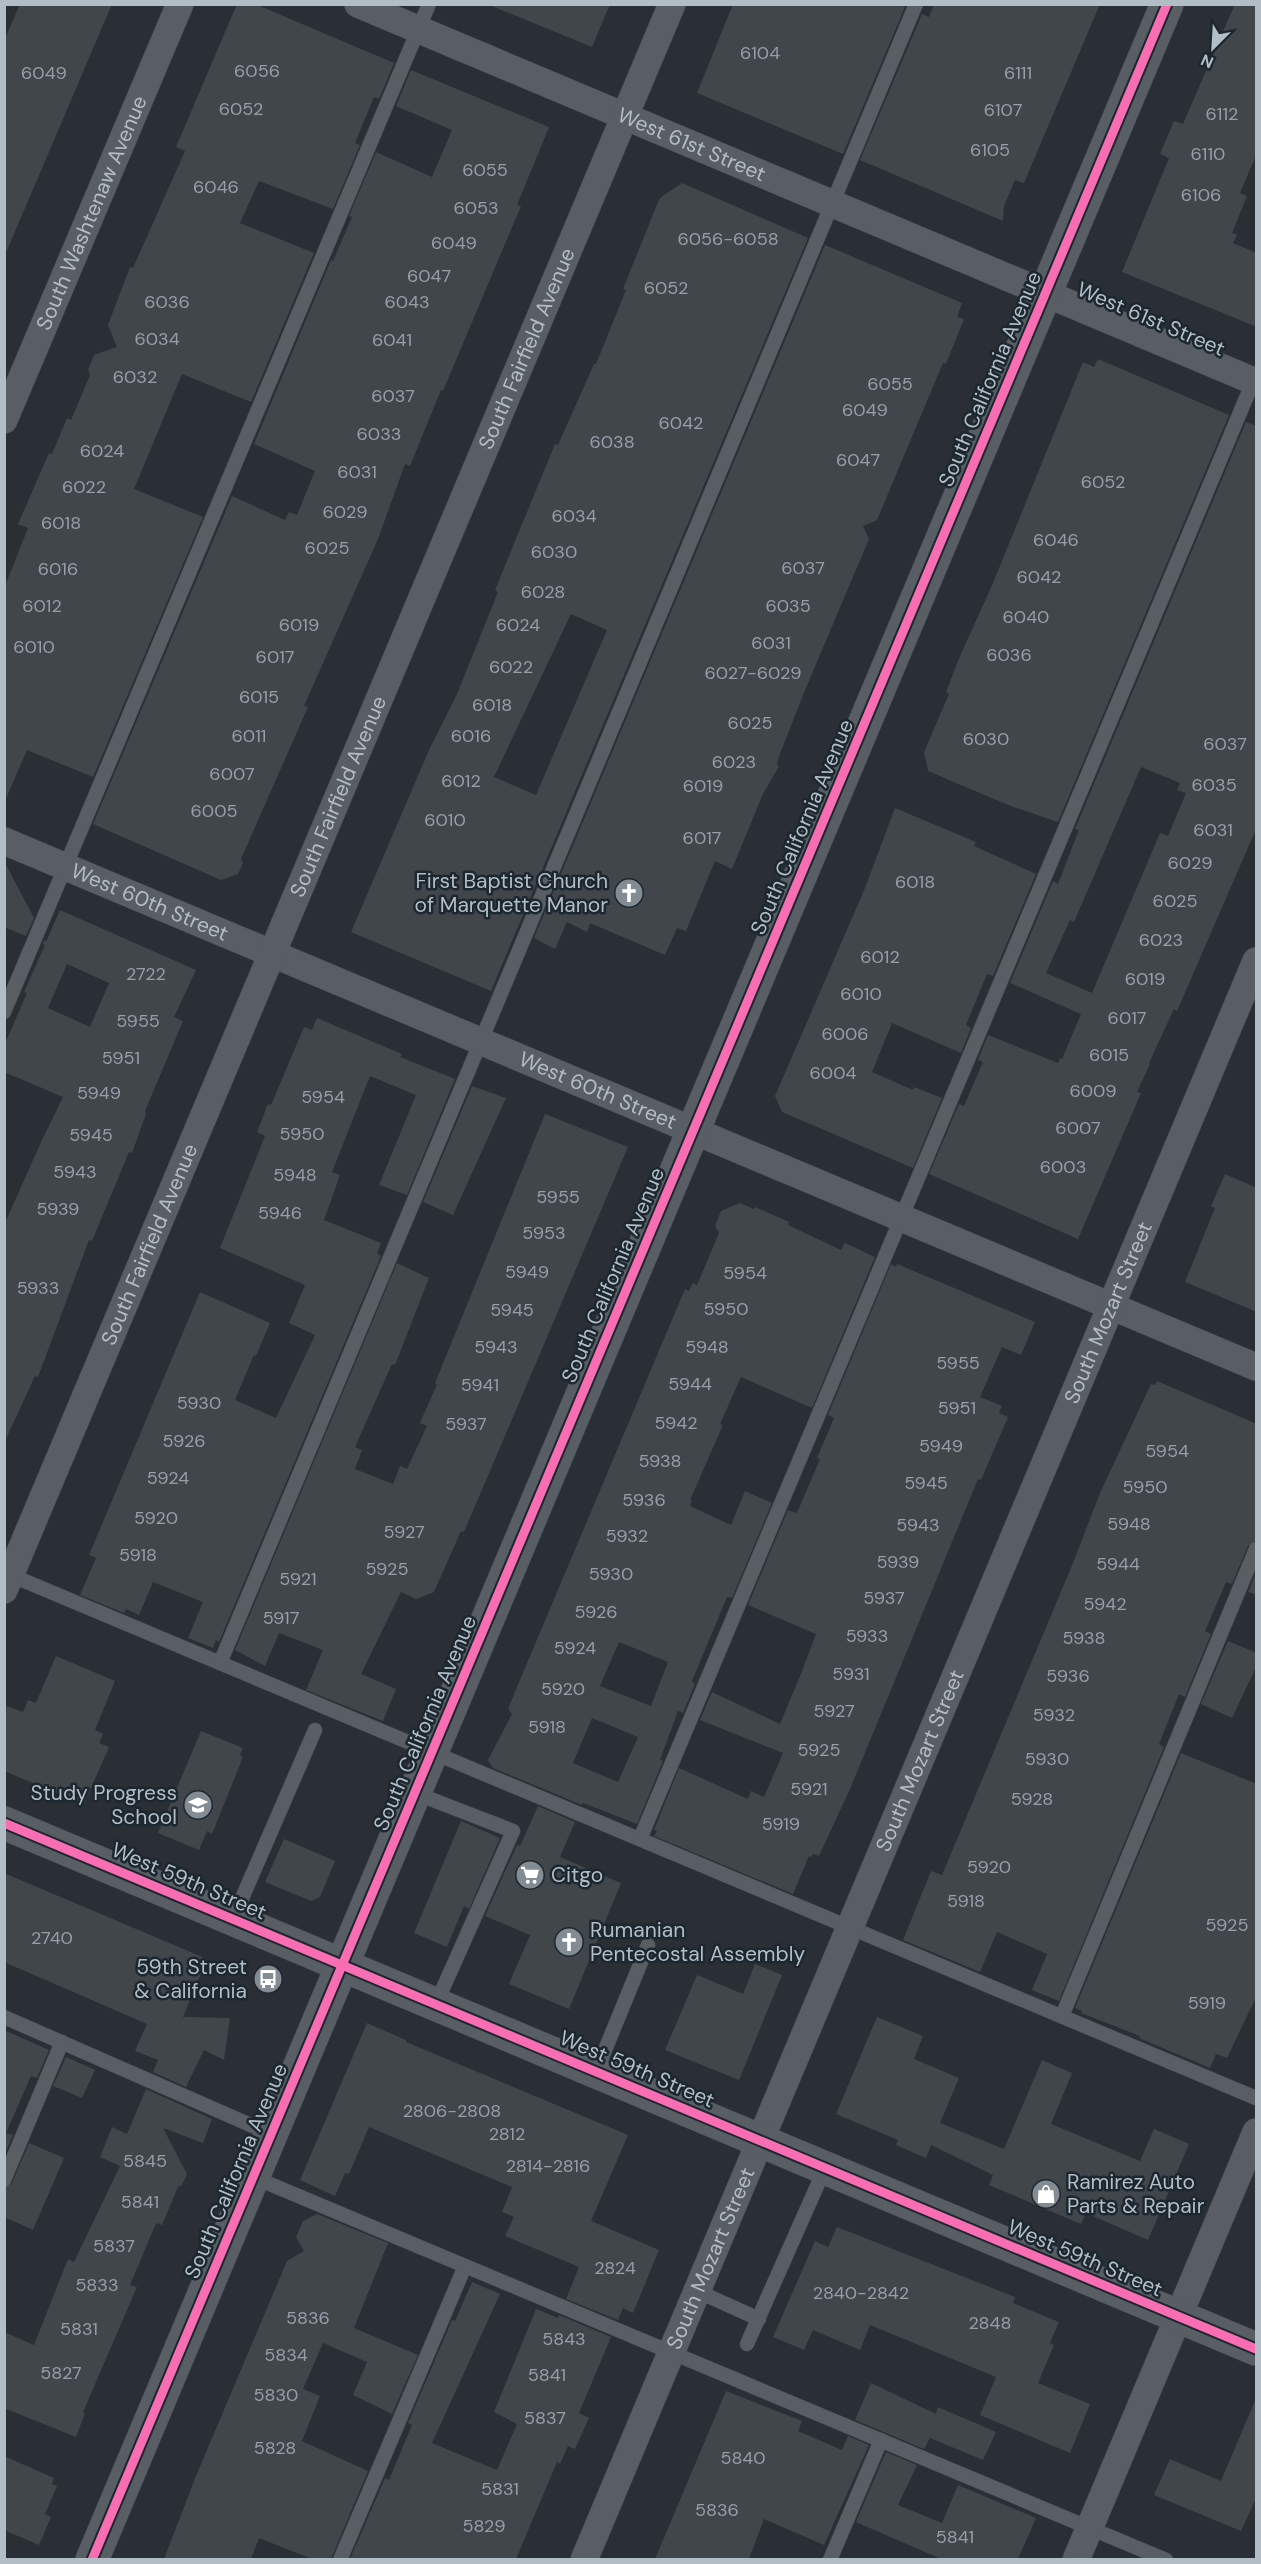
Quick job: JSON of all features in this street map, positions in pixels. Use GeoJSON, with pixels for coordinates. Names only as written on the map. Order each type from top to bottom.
{"type":"FeatureCollection","features":[{"type":"Feature","properties":{"kind":"street","name":"South Washtenaw Avenue"},"geometry":{"type":"LineString","coordinates":[[4,420],[180,4]]}},
{"type":"Feature","properties":{"kind":"street","name":"West 61st Street"},"geometry":{"type":"LineString","coordinates":[[358,4],[1046,294],[1255,379]]}},
{"type":"Feature","properties":{"kind":"street","name":"South Fairfield Avenue"},"geometry":{"type":"LineString","coordinates":[[6,1579],[672,4]]}},
{"type":"Feature","properties":{"kind":"street","name":"South California Avenue"},"geometry":{"type":"LineString","coordinates":[[92,2559],[1167,4]]}},
{"type":"Feature","properties":{"kind":"street","name":"West 60th Street"},"geometry":{"type":"LineString","coordinates":[[4,841],[1257,1367]]}},
{"type":"Feature","properties":{"kind":"street","name":"South Mozart Street"},"geometry":{"type":"LineString","coordinates":[[584,2559],[1257,961]]}},
{"type":"Feature","properties":{"kind":"street","name":"West 59th Street"},"geometry":{"type":"LineString","coordinates":[[4,1823],[1257,2349]]}},
{"type":"Feature","properties":{"kind":"street"},"geometry":{"type":"LineString","coordinates":[[1076,2559],[1257,2132]]}},
{"type":"Feature","properties":{"kind":"lane"},"geometry":{"type":"LineString","coordinates":[[4,1012],[429,4]]}},
{"type":"Feature","properties":{"kind":"lane"},"geometry":{"type":"LineString","coordinates":[[220,1663],[916,4]]}},
{"type":"Feature","properties":{"kind":"lane"},"geometry":{"type":"LineString","coordinates":[[640,1839],[1255,379]]}},
{"type":"Feature","properties":{"kind":"lane"},"geometry":{"type":"LineString","coordinates":[[1062,2016],[1257,1549]]}},
{"type":"Feature","properties":{"kind":"lane"},"geometry":{"type":"LineString","coordinates":[[6,1579],[220,1663],[1257,2098]]}},
{"type":"Feature","properties":{"kind":"lane"},"geometry":{"type":"LineString","coordinates":[[233,1919],[315,1730]]}},
{"type":"Feature","properties":{"kind":"lane"},"geometry":{"type":"LineString","coordinates":[[415,1793],[513,1831],[436,2004]]}},
{"type":"Feature","properties":{"kind":"lane"},"geometry":{"type":"LineString","coordinates":[[596,2072],[648,1945]]}},
{"type":"Feature","properties":{"kind":"lane"},"geometry":{"type":"LineString","coordinates":[[4,2017],[272,2134]]}},
{"type":"Feature","properties":{"kind":"lane"},"geometry":{"type":"LineString","coordinates":[[4,2180],[62,2042]]}},
{"type":"Feature","properties":{"kind":"lane"},"geometry":{"type":"LineString","coordinates":[[747,2344],[825,2168]]}},
{"type":"Feature","properties":{"kind":"lane"},"geometry":{"type":"LineString","coordinates":[[253,2177],[1166,2559]]}},
{"type":"Feature","properties":{"kind":"lane"},"geometry":{"type":"LineString","coordinates":[[340,2559],[465,2266]]}},
{"type":"Feature","properties":{"kind":"lane"},"geometry":{"type":"LineString","coordinates":[[697,2291],[759,2319]]}},
{"type":"Feature","properties":{"kind":"lane"},"geometry":{"type":"LineString","coordinates":[[830,2559],[881,2440]]}},
{"type":"Feature","properties":{"kind":"building"},"geometry":{"type":"Polygon","coordinates":[[[20,4],[112,4],[5,255],[4,41],[20,4]]]}},
{"type":"Feature","properties":{"kind":"building"},"geometry":{"type":"Polygon","coordinates":[[[237,4],[255,4],[394,63],[379,99],[374,97],[355,143],[360,145],[333,209],[259,181],[240,223],[314,253],[251,402],[182,374],[134,489],[203,517],[93,777],[27,750],[4,803],[5,586],[28,528],[18,524],[49,453],[52,454],[67,418],[71,420],[90,375],[88,370],[94,355],[117,347],[108,325],[130,267],[133,268],[185,151],[176,147],[237,4]]]}},
{"type":"Feature","properties":{"kind":"building"},"geometry":{"type":"Polygon","coordinates":[[[487,4],[610,4],[592,47],[487,4]]]}},
{"type":"Feature","properties":{"kind":"building"},"geometry":{"type":"Polygon","coordinates":[[[733,4],[899,4],[905,7],[843,154],[697,93],[733,4]]]}},
{"type":"Feature","properties":{"kind":"building"},"geometry":{"type":"Polygon","coordinates":[[[934,4],[1100,4],[1024,183],[1015,180],[1004,206],[1003,221],[860,160],[922,14],[929,17],[934,4]]]}},
{"type":"Feature","properties":{"kind":"building"},"geometry":{"type":"Polygon","coordinates":[[[1235,4],[1257,4],[1257,153],[1240,193],[1247,196],[1232,233],[1237,235],[1233,243],[1257,253],[1257,327],[1122,272],[1169,158],[1160,154],[1174,121],[1183,124],[1235,4]]]}},
{"type":"Feature","properties":{"kind":"building"},"geometry":{"type":"Polygon","coordinates":[[[411,70],[549,127],[517,205],[521,206],[410,466],[405,464],[378,539],[304,706],[308,707],[241,859],[243,863],[238,874],[221,880],[93,824],[232,496],[285,520],[289,512],[297,515],[315,471],[254,444],[331,260],[333,261],[352,217],[349,216],[376,152],[432,177],[452,130],[396,106],[411,70]]]}},
{"type":"Feature","properties":{"kind":"building"},"geometry":{"type":"Polygon","coordinates":[[[682,183],[808,238],[491,991],[351,932],[429,750],[457,694],[498,592],[495,590],[555,444],[558,445],[594,364],[596,364],[626,290],[623,289],[661,197],[682,183]],[[571,614],[494,777],[536,795],[607,630],[571,614]]]}},
{"type":"Feature","properties":{"kind":"building"},"geometry":{"type":"Polygon","coordinates":[[[825,245],[962,303],[957,317],[964,319],[877,520],[863,526],[869,539],[803,695],[778,759],[777,765],[779,766],[763,794],[732,869],[715,861],[686,931],[677,928],[665,955],[590,923],[587,932],[567,922],[555,949],[534,938],[825,245]]]}},
{"type":"Feature","properties":{"kind":"building"},"geometry":{"type":"Polygon","coordinates":[[[1098,359],[1229,415],[1058,822],[1008,805],[928,771],[924,752],[949,694],[946,692],[960,656],[993,583],[1083,362],[1094,367],[1098,359]]]}},
{"type":"Feature","properties":{"kind":"building"},"geometry":{"type":"Polygon","coordinates":[[[1246,422],[1257,426],[1257,827],[1177,1011],[1174,1009],[1149,1063],[1137,1092],[1141,1093],[1078,1239],[929,1174],[959,1104],[964,1106],[983,1062],[978,1060],[988,1035],[1058,1063],[1060,1058],[1062,1059],[1081,1014],[1010,983],[1053,881],[1058,884],[1079,830],[1075,829],[1246,422]],[[1141,767],[1074,922],[1070,920],[1046,973],[1092,993],[1160,833],[1168,836],[1186,793],[1177,790],[1180,783],[1141,767]]]}},
{"type":"Feature","properties":{"kind":"building"},"geometry":{"type":"Polygon","coordinates":[[[895,808],[976,842],[974,846],[1036,874],[993,976],[987,974],[966,1025],[971,1028],[961,1053],[892,1023],[872,1072],[913,1090],[914,1087],[942,1098],[913,1168],[782,1112],[775,1096],[865,888],[895,808]]]}},
{"type":"Feature","properties":{"kind":"building"},"geometry":{"type":"Polygon","coordinates":[[[4,861],[34,918],[26,936],[4,927],[4,861]]]}},
{"type":"Feature","properties":{"kind":"building"},"geometry":{"type":"Polygon","coordinates":[[[60,910],[196,970],[174,1017],[183,1021],[145,1111],[146,1114],[132,1153],[129,1152],[92,1241],[89,1240],[38,1377],[35,1376],[4,1443],[4,1225],[63,1097],[4,1072],[4,1046],[27,993],[24,992],[45,945],[43,944],[45,939],[46,942],[60,910]],[[67,964],[48,1008],[90,1027],[109,983],[67,964]]]}},
{"type":"Feature","properties":{"kind":"building"},"geometry":{"type":"Polygon","coordinates":[[[317,1018],[402,1054],[400,1057],[455,1079],[407,1195],[379,1185],[416,1095],[370,1076],[332,1172],[340,1175],[324,1220],[381,1243],[377,1253],[381,1256],[219,1642],[216,1640],[213,1648],[188,1638],[203,1602],[153,1582],[139,1615],[126,1609],[124,1613],[80,1595],[96,1558],[89,1555],[200,1292],[270,1323],[235,1400],[276,1418],[315,1335],[289,1323],[305,1285],[220,1248],[265,1136],[257,1132],[268,1104],[271,1105],[304,1027],[312,1030],[317,1018]]]}},
{"type":"Feature","properties":{"kind":"building"},"geometry":{"type":"Polygon","coordinates":[[[472,1086],[506,1098],[453,1215],[423,1202],[472,1086]]]}},
{"type":"Feature","properties":{"kind":"building"},"geometry":{"type":"Polygon","coordinates":[[[545,1114],[628,1147],[464,1532],[461,1531],[434,1592],[416,1599],[401,1592],[361,1674],[396,1689],[383,1721],[306,1690],[323,1650],[279,1633],[265,1666],[235,1650],[397,1263],[429,1278],[395,1365],[392,1364],[355,1447],[362,1450],[355,1469],[393,1484],[400,1466],[407,1469],[427,1426],[420,1423],[437,1384],[435,1383],[545,1114]]]}},
{"type":"Feature","properties":{"kind":"building"},"geometry":{"type":"Polygon","coordinates":[[[1225,1174],[1257,1188],[1257,1312],[1185,1282],[1215,1208],[1211,1206],[1225,1174]]]}},
{"type":"Feature","properties":{"kind":"building"},"geometry":{"type":"Polygon","coordinates":[[[740,1203],[754,1209],[755,1207],[841,1250],[845,1243],[875,1257],[812,1408],[741,1377],[720,1424],[723,1425],[690,1500],[692,1501],[690,1506],[731,1525],[745,1491],[772,1503],[732,1598],[727,1597],[692,1681],[695,1684],[683,1713],[678,1711],[660,1760],[663,1761],[637,1824],[583,1803],[582,1805],[493,1768],[488,1760],[512,1714],[508,1709],[685,1289],[689,1291],[693,1283],[697,1285],[719,1233],[715,1226],[721,1211],[740,1203]],[[619,1642],[600,1686],[651,1706],[668,1662],[619,1642]],[[592,1718],[573,1763],[618,1782],[638,1737],[592,1718]]]}},
{"type":"Feature","properties":{"kind":"building"},"geometry":{"type":"Polygon","coordinates":[[[891,1264],[896,1267],[897,1264],[1035,1322],[1021,1355],[1002,1347],[980,1397],[1002,1406],[999,1413],[1008,1417],[981,1480],[978,1479],[850,1789],[819,1856],[813,1854],[809,1856],[793,1894],[654,1836],[657,1831],[654,1830],[679,1768],[748,1799],[751,1791],[764,1797],[783,1753],[700,1720],[712,1692],[780,1724],[816,1634],[748,1605],[788,1510],[797,1513],[820,1459],[817,1458],[834,1418],[828,1415],[891,1264]]]}},
{"type":"Feature","properties":{"kind":"building"},"geometry":{"type":"Polygon","coordinates":[[[1157,1381],[1257,1424],[1257,1540],[1248,1546],[1232,1584],[1226,1582],[1205,1631],[1211,1634],[1185,1697],[1179,1694],[1159,1744],[1164,1747],[1059,2001],[1032,1990],[1047,1954],[997,1932],[980,1972],[903,1940],[931,1871],[942,1875],[1073,1563],[1100,1493],[1151,1384],[1155,1385],[1157,1381]]]}},
{"type":"Feature","properties":{"kind":"building"},"geometry":{"type":"Polygon","coordinates":[[[1257,1571],[1257,1595],[1248,1592],[1257,1571]]]}},
{"type":"Feature","properties":{"kind":"building"},"geometry":{"type":"Polygon","coordinates":[[[1228,1641],[1257,1653],[1257,1665],[1232,1718],[1201,1704],[1228,1641]]]}},
{"type":"Feature","properties":{"kind":"building"},"geometry":{"type":"Polygon","coordinates":[[[56,1656],[115,1681],[95,1730],[103,1734],[99,1743],[109,1747],[84,1804],[4,1771],[4,1705],[23,1712],[28,1700],[36,1703],[56,1656]]]}},
{"type":"Feature","properties":{"kind":"building"},"geometry":{"type":"Polygon","coordinates":[[[201,1731],[243,1748],[240,1755],[243,1757],[212,1834],[207,1831],[199,1850],[158,1833],[201,1731]]]}},
{"type":"Feature","properties":{"kind":"building"},"geometry":{"type":"Polygon","coordinates":[[[1181,1753],[1257,1784],[1257,1995],[1227,2058],[1216,2054],[1210,2068],[1139,2038],[1140,2036],[1081,2013],[1082,2011],[1075,2008],[1181,1753]]]}},
{"type":"Feature","properties":{"kind":"building"},"geometry":{"type":"Polygon","coordinates":[[[538,1806],[575,1822],[560,1857],[621,1883],[569,2009],[509,1984],[530,1935],[485,1916],[517,1845],[520,1846],[538,1806]]]}},
{"type":"Feature","properties":{"kind":"building"},"geometry":{"type":"Polygon","coordinates":[[[461,1821],[500,1838],[469,1909],[464,1906],[447,1947],[414,1933],[461,1821]]]}},
{"type":"Feature","properties":{"kind":"building"},"geometry":{"type":"Polygon","coordinates":[[[284,1839],[335,1861],[320,1897],[311,1901],[265,1882],[284,1839]]]}},
{"type":"Feature","properties":{"kind":"building"},"geometry":{"type":"Polygon","coordinates":[[[4,1873],[207,1959],[183,2017],[230,2018],[224,2060],[204,2050],[186,2087],[153,2072],[158,2060],[135,2051],[147,2024],[4,1962],[4,1873]]]}},
{"type":"Feature","properties":{"kind":"building"},"geometry":{"type":"Polygon","coordinates":[[[755,1964],[782,1975],[739,2080],[665,2050],[697,1975],[743,1994],[755,1964]]]}},
{"type":"Feature","properties":{"kind":"building"},"geometry":{"type":"Polygon","coordinates":[[[877,2017],[923,2036],[914,2059],[959,2078],[940,2123],[1004,2149],[1042,2060],[1072,2073],[1051,2124],[1140,2161],[1154,2129],[1189,2144],[1148,2240],[1086,2213],[1081,2224],[989,2185],[993,2175],[931,2145],[926,2158],[896,2145],[898,2140],[836,2114],[877,2017]]]}},
{"type":"Feature","properties":{"kind":"building"},"geometry":{"type":"Polygon","coordinates":[[[367,2023],[406,2042],[628,2135],[591,2221],[659,2250],[633,2313],[623,2308],[618,2320],[566,2299],[579,2267],[505,2236],[514,2217],[502,2212],[512,2187],[369,2127],[349,2174],[345,2173],[335,2196],[300,2180],[367,2023]]]}},
{"type":"Feature","properties":{"kind":"building"},"geometry":{"type":"Polygon","coordinates":[[[4,2030],[49,2050],[37,2078],[31,2076],[6,2133],[13,2135],[4,2156],[4,2030]]]}},
{"type":"Feature","properties":{"kind":"building"},"geometry":{"type":"Polygon","coordinates":[[[66,2057],[95,2070],[82,2098],[53,2086],[66,2057]]]}},
{"type":"Feature","properties":{"kind":"building"},"geometry":{"type":"Polygon","coordinates":[[[146,2089],[212,2119],[203,2143],[163,2128],[187,2174],[182,2185],[178,2187],[162,2225],[157,2223],[154,2228],[130,2285],[137,2287],[83,2412],[85,2413],[76,2437],[4,2408],[4,2332],[34,2345],[68,2259],[74,2262],[120,2166],[100,2157],[112,2127],[127,2134],[146,2089]]]}},
{"type":"Feature","properties":{"kind":"building"},"geometry":{"type":"Polygon","coordinates":[[[29,2143],[64,2158],[33,2230],[4,2217],[4,2189],[12,2183],[29,2143]]]}},
{"type":"Feature","properties":{"kind":"building"},"geometry":{"type":"Polygon","coordinates":[[[317,2214],[388,2243],[354,2328],[418,2355],[392,2414],[353,2395],[367,2362],[323,2343],[303,2389],[320,2396],[302,2441],[368,2471],[331,2559],[312,2559],[259,2538],[251,2559],[164,2559],[196,2476],[287,2261],[304,2251],[296,2237],[303,2221],[317,2214]]]}},
{"type":"Feature","properties":{"kind":"building"},"geometry":{"type":"Polygon","coordinates":[[[837,2227],[1015,2297],[1013,2303],[1059,2322],[1050,2343],[1054,2345],[1038,2383],[1090,2404],[1070,2453],[980,2415],[996,2377],[870,2325],[860,2350],[813,2330],[804,2350],[773,2337],[815,2241],[828,2247],[837,2227]]]}},
{"type":"Feature","properties":{"kind":"building"},"geometry":{"type":"Polygon","coordinates":[[[472,2282],[500,2294],[432,2443],[497,2470],[517,2424],[494,2412],[536,2309],[558,2318],[559,2315],[611,2337],[579,2413],[589,2418],[575,2449],[568,2446],[560,2464],[557,2462],[516,2559],[350,2559],[385,2478],[389,2480],[412,2425],[408,2423],[452,2320],[455,2321],[472,2282]]]}},
{"type":"Feature","properties":{"kind":"building"},"geometry":{"type":"Polygon","coordinates":[[[871,2383],[936,2414],[938,2407],[996,2432],[983,2460],[930,2438],[924,2449],[855,2420],[871,2383]]]}},
{"type":"Feature","properties":{"kind":"building"},"geometry":{"type":"Polygon","coordinates":[[[726,2391],[802,2421],[798,2431],[842,2450],[848,2436],[869,2445],[824,2545],[764,2519],[749,2559],[655,2559],[726,2391]]]}},
{"type":"Feature","properties":{"kind":"building"},"geometry":{"type":"Polygon","coordinates":[[[1257,2396],[1257,2496],[1241,2531],[1154,2495],[1170,2459],[1221,2481],[1257,2396]]]}},
{"type":"Feature","properties":{"kind":"building"},"geometry":{"type":"Polygon","coordinates":[[[886,2452],[917,2465],[898,2505],[942,2523],[958,2485],[1036,2518],[1018,2559],[941,2559],[856,2522],[886,2452]]]}},
{"type":"Feature","properties":{"kind":"building"},"geometry":{"type":"Polygon","coordinates":[[[4,2456],[54,2478],[52,2484],[57,2486],[45,2514],[51,2517],[39,2545],[4,2530],[4,2456]]]}},
{"type":"Feature","properties":{"kind":"cycle path"},"geometry":{"type":"LineString","coordinates":[[92,2560],[1167,4]]}},
{"type":"Feature","properties":{"kind":"cycle path"},"geometry":{"type":"LineString","coordinates":[[4,1823],[1256,2349]]}},
{"type":"Feature","properties":{"kind":"place","name":"First Baptist Church of Marquette Manor"},"geometry":{"type":"Point","coordinates":[629,893]}},
{"type":"Feature","properties":{"kind":"place","name":"Study Progress School"},"geometry":{"type":"Point","coordinates":[198,1805]}},
{"type":"Feature","properties":{"kind":"place","name":"Citgo"},"geometry":{"type":"Point","coordinates":[530,1875]}},
{"type":"Feature","properties":{"kind":"place","name":"Rumanian Pentecostal Assembly"},"geometry":{"type":"Point","coordinates":[569,1942]}},
{"type":"Feature","properties":{"kind":"place","name":"59th Street & California"},"geometry":{"type":"Point","coordinates":[268,1979]}},
{"type":"Feature","properties":{"kind":"place","name":"Ramirez Auto Parts & Repair"},"geometry":{"type":"Point","coordinates":[1046,2194]}}]}
